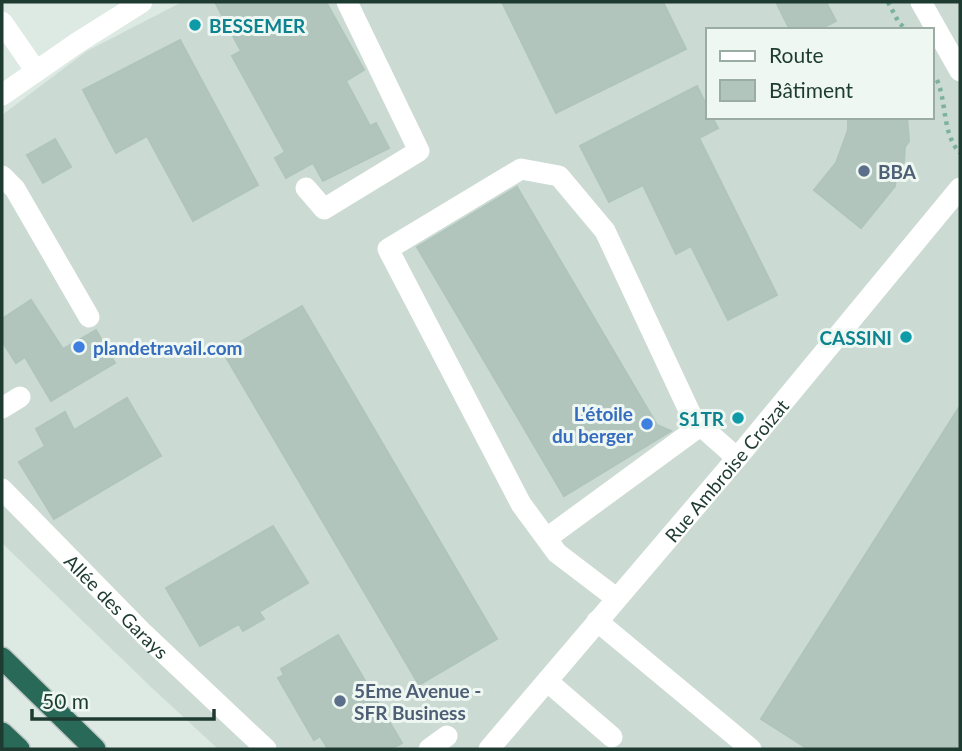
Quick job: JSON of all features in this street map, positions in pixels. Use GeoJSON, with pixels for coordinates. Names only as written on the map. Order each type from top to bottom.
{"type":"FeatureCollection","features":[{"type":"Feature","properties":{"kind":"highway"},"geometry":{"type":"LineString","coordinates":[[2,658],[95,749]]}},
{"type":"Feature","properties":{"kind":"highway"},"geometry":{"type":"LineString","coordinates":[[2,733],[19,749]]}},
{"type":"Feature","properties":{"kind":"street"},"geometry":{"type":"LineString","coordinates":[[2,95],[142,2]]}},
{"type":"Feature","properties":{"kind":"street"},"geometry":{"type":"LineString","coordinates":[[306,188],[324,209],[419,151],[347,2]]}},
{"type":"Feature","properties":{"kind":"street"},"geometry":{"type":"LineString","coordinates":[[921,2],[960,71]]}},
{"type":"Feature","properties":{"kind":"street"},"geometry":{"type":"LineString","coordinates":[[2,22],[36,71]]}},
{"type":"Feature","properties":{"kind":"street"},"geometry":{"type":"LineString","coordinates":[[616,598],[557,553],[521,504],[388,249],[521,169],[559,176],[605,231],[693,419],[737,458]]}},
{"type":"Feature","properties":{"kind":"street"},"geometry":{"type":"LineString","coordinates":[[2,176],[15,189],[89,317]]}},
{"type":"Feature","properties":{"kind":"street","name":"Rue Ambroise Croizat"},"geometry":{"type":"LineString","coordinates":[[489,749],[737,458],[960,188]]}},
{"type":"Feature","properties":{"kind":"street"},"geometry":{"type":"LineString","coordinates":[[547,538],[700,426]]}},
{"type":"Feature","properties":{"kind":"street","name":"Allée des Garays"},"geometry":{"type":"LineString","coordinates":[[2,489],[144,634],[266,749]]}},
{"type":"Feature","properties":{"kind":"street"},"geometry":{"type":"LineString","coordinates":[[597,621],[751,749]]}},
{"type":"Feature","properties":{"kind":"street"},"geometry":{"type":"LineString","coordinates":[[547,681],[612,737]]}},
{"type":"Feature","properties":{"kind":"street"},"geometry":{"type":"LineString","coordinates":[[429,749],[447,736]]}},
{"type":"Feature","properties":{"kind":"path"},"geometry":{"type":"LineString","coordinates":[[888,2],[905,28]]}},
{"type":"Feature","properties":{"kind":"path"},"geometry":{"type":"LineString","coordinates":[[936,78],[944,101],[949,134],[960,153]]}},
{"type":"Feature","properties":{"kind":"shaded area"},"geometry":{"type":"Polygon","coordinates":[[[182,2],[960,2],[960,749],[218,749],[2,543],[2,115],[87,51],[182,2]]]}},
{"type":"Feature","properties":{"kind":"building"},"geometry":{"type":"Polygon","coordinates":[[[215,2],[326,2],[364,70],[346,81],[370,126],[376,123],[389,148],[323,181],[313,163],[286,178],[275,158],[285,152],[232,56],[241,51],[215,2]]]}},
{"type":"Feature","properties":{"kind":"building"},"geometry":{"type":"Polygon","coordinates":[[[502,2],[663,2],[686,49],[556,113],[502,2]]]}},
{"type":"Feature","properties":{"kind":"building"},"geometry":{"type":"Polygon","coordinates":[[[776,2],[826,2],[836,21],[822,28],[789,28],[776,2]]]}},
{"type":"Feature","properties":{"kind":"building"},"geometry":{"type":"Polygon","coordinates":[[[180,40],[258,185],[193,221],[147,136],[116,153],[83,90],[180,40]]]}},
{"type":"Feature","properties":{"kind":"building"},"geometry":{"type":"Polygon","coordinates":[[[697,86],[706,105],[706,119],[713,119],[718,128],[699,138],[777,295],[728,320],[691,246],[676,254],[643,185],[609,202],[580,146],[697,86]]]}},
{"type":"Feature","properties":{"kind":"building","name":"BBA"},"geometry":{"type":"Polygon","coordinates":[[[848,119],[907,119],[909,141],[895,186],[861,228],[814,190],[836,163],[848,130],[848,119]]]}},
{"type":"Feature","properties":{"kind":"building"},"geometry":{"type":"Polygon","coordinates":[[[55,139],[71,167],[43,183],[27,155],[55,139]]]}},
{"type":"Feature","properties":{"kind":"building"},"geometry":{"type":"Polygon","coordinates":[[[517,187],[657,425],[671,431],[564,496],[417,247],[517,187]]]}},
{"type":"Feature","properties":{"kind":"building"},"geometry":{"type":"Polygon","coordinates":[[[31,300],[63,349],[96,330],[115,363],[51,401],[25,357],[16,363],[2,341],[2,319],[31,300]]]}},
{"type":"Feature","properties":{"kind":"building"},"geometry":{"type":"Polygon","coordinates":[[[302,306],[497,639],[419,685],[223,352],[302,306]]]}},
{"type":"Feature","properties":{"kind":"building"},"geometry":{"type":"Polygon","coordinates":[[[127,398],[161,456],[54,519],[19,462],[45,446],[36,429],[65,412],[74,430],[127,398]]]}},
{"type":"Feature","properties":{"kind":"building"},"geometry":{"type":"Polygon","coordinates":[[[960,406],[960,749],[808,749],[761,719],[960,406]]]}},
{"type":"Feature","properties":{"kind":"building"},"geometry":{"type":"Polygon","coordinates":[[[273,526],[308,583],[259,612],[264,619],[243,631],[239,624],[200,646],[166,588],[273,526]]]}},
{"type":"Feature","properties":{"kind":"building"},"geometry":{"type":"Polygon","coordinates":[[[338,635],[402,743],[391,749],[328,749],[320,736],[314,740],[278,678],[284,675],[281,669],[338,635]]]}},
{"type":"Feature","properties":{"kind":"place","name":"BESSEMER"},"geometry":{"type":"Point","coordinates":[195,25]}},
{"type":"Feature","properties":{"kind":"place","name":"BBA"},"geometry":{"type":"Point","coordinates":[864,171]}},
{"type":"Feature","properties":{"kind":"place","name":"CASSINI"},"geometry":{"type":"Point","coordinates":[906,337]}},
{"type":"Feature","properties":{"kind":"place","name":"plandetravail.com"},"geometry":{"type":"Point","coordinates":[79,347]}},
{"type":"Feature","properties":{"kind":"place","name":"S1TR"},"geometry":{"type":"Point","coordinates":[738,418]}},
{"type":"Feature","properties":{"kind":"place","name":"L'étoile du berger"},"geometry":{"type":"Point","coordinates":[647,424]}},
{"type":"Feature","properties":{"kind":"place","name":"5Eme Avenue - SFR Business"},"geometry":{"type":"Point","coordinates":[340,701]}}]}
